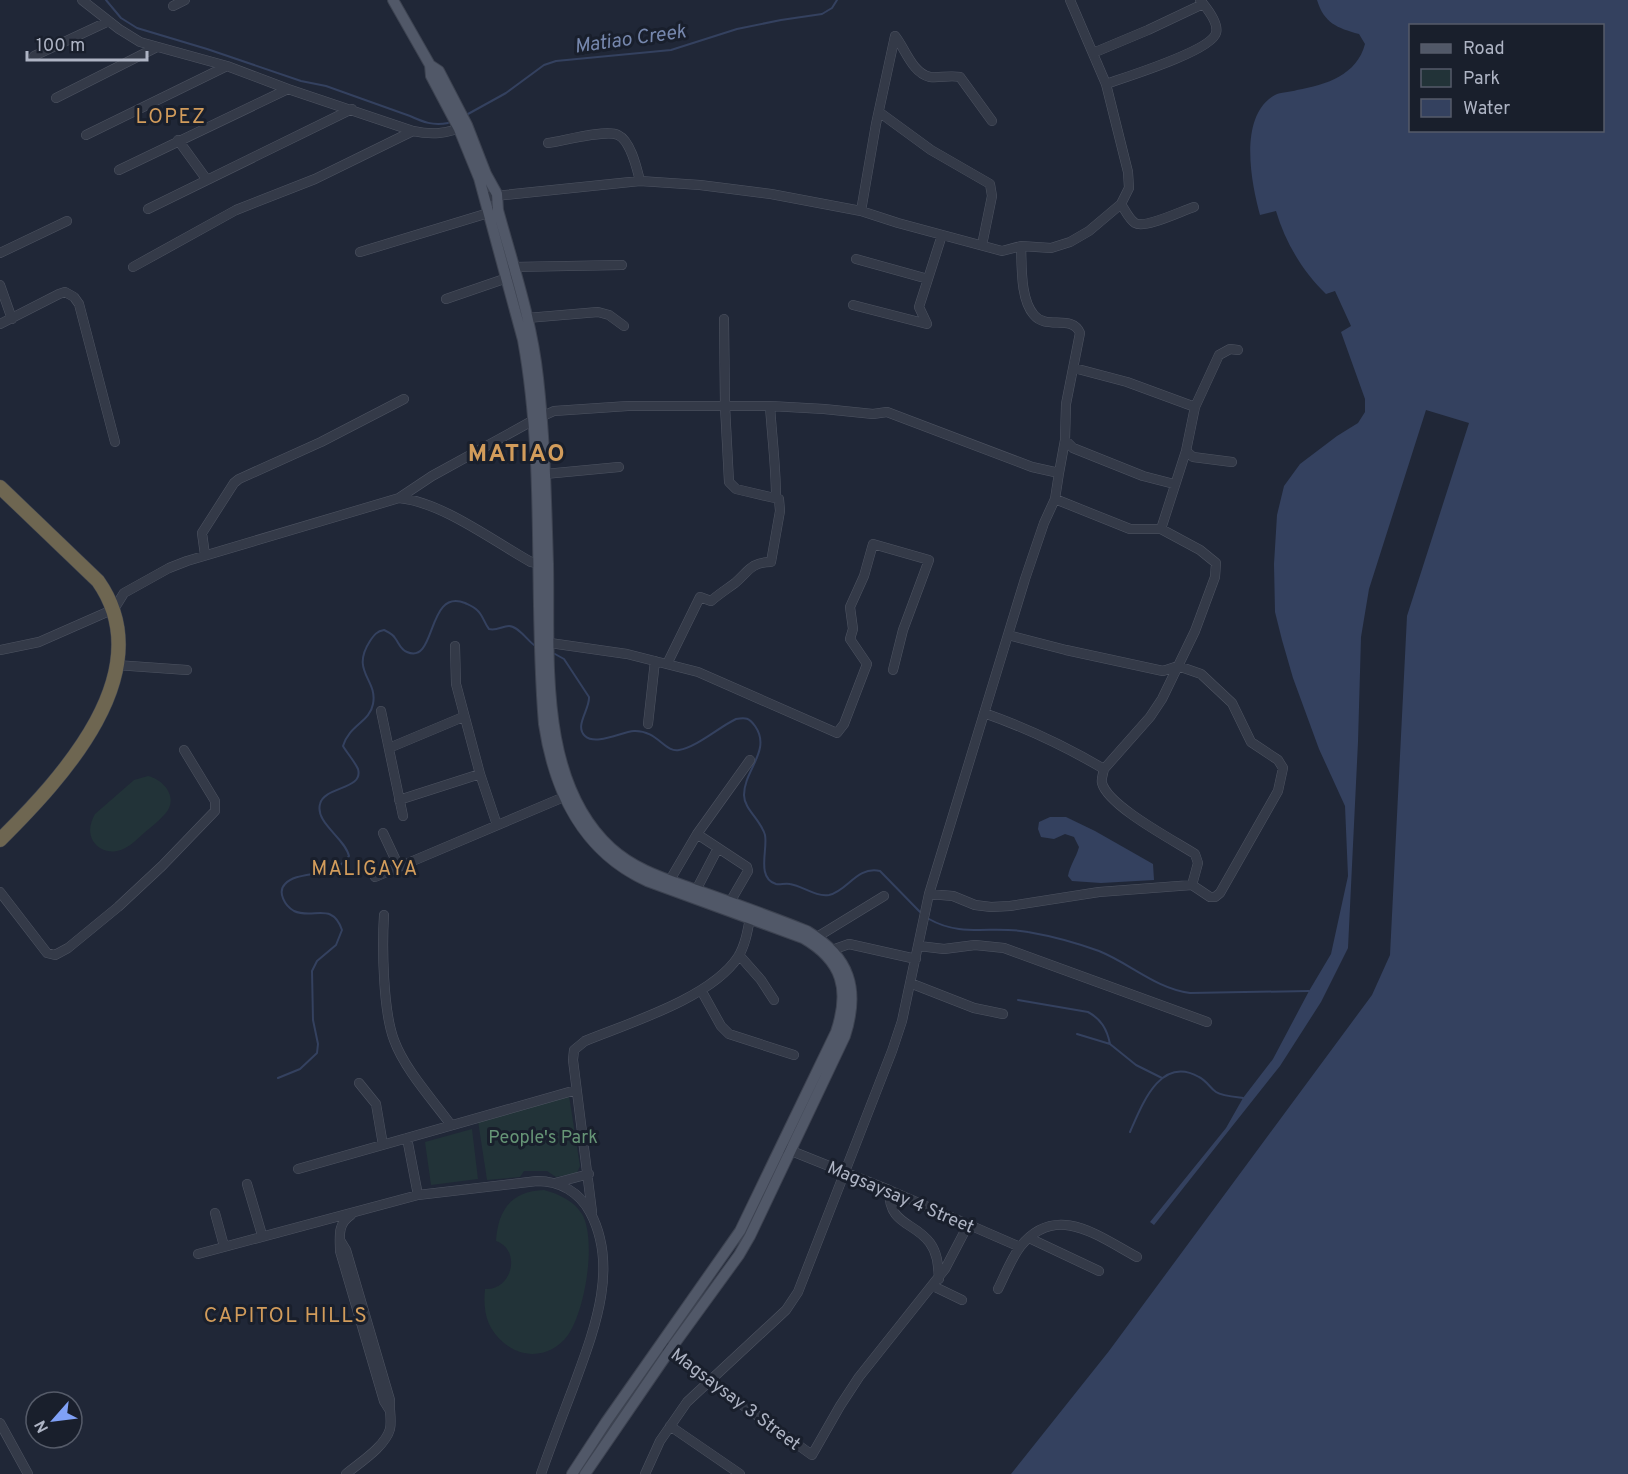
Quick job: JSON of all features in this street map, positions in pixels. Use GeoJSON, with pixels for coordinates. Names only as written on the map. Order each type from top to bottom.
{"type":"FeatureCollection","features":[{"type":"Feature","properties":{"kind":"highway"},"geometry":{"type":"LineString","coordinates":[[0,487],[98,580],[114,609],[117,635],[116,665],[102,711],[77,753],[38,801],[0,840]]}},
{"type":"Feature","properties":{"kind":"main road"},"geometry":{"type":"LineString","coordinates":[[393,0],[430,65],[439,71],[463,127],[497,194],[493,212],[527,362],[545,474],[544,724],[550,758],[580,826],[588,837],[637,877],[797,927],[817,937],[832,950],[851,986],[851,1014],[844,1036],[786,1149],[740,1231],[585,1474]]}},
{"type":"Feature","properties":{"kind":"main road"},"geometry":{"type":"LineString","coordinates":[[463,127],[484,197],[493,212],[513,267],[527,318],[535,360],[551,700],[554,733],[568,795]]}},
{"type":"Feature","properties":{"kind":"main road"},"geometry":{"type":"LineString","coordinates":[[616,858],[670,880],[694,894],[730,902],[803,938],[819,949],[834,967],[843,988],[843,1013],[786,1149]]}},
{"type":"Feature","properties":{"kind":"main road"},"geometry":{"type":"LineString","coordinates":[[572,1474],[600,1430],[665,1346]]}},
{"type":"Feature","properties":{"kind":"street"},"geometry":{"type":"LineString","coordinates":[[82,0],[140,42],[227,66],[413,131],[428,134],[444,133],[463,127]]}},
{"type":"Feature","properties":{"kind":"street"},"geometry":{"type":"LineString","coordinates":[[173,6],[185,0]]}},
{"type":"Feature","properties":{"kind":"street"},"geometry":{"type":"LineString","coordinates":[[484,197],[640,181],[700,185],[771,194],[861,211],[1002,251],[1021,246],[1051,248],[1070,242],[1089,231],[1121,204],[1129,188],[1128,172],[1106,84],[1070,0]]}},
{"type":"Feature","properties":{"kind":"street"},"geometry":{"type":"LineString","coordinates":[[1093,53],[1148,30],[1202,2],[1217,29],[1216,35],[1203,47],[1106,84]]}},
{"type":"Feature","properties":{"kind":"street"},"geometry":{"type":"LineString","coordinates":[[34,56],[109,21]]}},
{"type":"Feature","properties":{"kind":"street"},"geometry":{"type":"LineString","coordinates":[[861,211],[895,36],[916,68],[922,73],[930,77],[960,77],[992,121]]}},
{"type":"Feature","properties":{"kind":"street"},"geometry":{"type":"LineString","coordinates":[[56,98],[157,47]]}},
{"type":"Feature","properties":{"kind":"street"},"geometry":{"type":"LineString","coordinates":[[87,135],[227,66]]}},
{"type":"Feature","properties":{"kind":"street"},"geometry":{"type":"LineString","coordinates":[[118,170],[288,89]]}},
{"type":"Feature","properties":{"kind":"street"},"geometry":{"type":"LineString","coordinates":[[148,209],[352,110]]}},
{"type":"Feature","properties":{"kind":"street"},"geometry":{"type":"LineString","coordinates":[[879,112],[931,150],[990,184],[992,196],[982,244]]}},
{"type":"Feature","properties":{"kind":"street"},"geometry":{"type":"LineString","coordinates":[[133,267],[236,210],[315,179],[413,131]]}},
{"type":"Feature","properties":{"kind":"street"},"geometry":{"type":"LineString","coordinates":[[548,143],[607,133],[617,134],[623,139],[630,152],[640,181]]}},
{"type":"Feature","properties":{"kind":"street"},"geometry":{"type":"LineString","coordinates":[[178,140],[207,180]]}},
{"type":"Feature","properties":{"kind":"street"},"geometry":{"type":"LineString","coordinates":[[1121,204],[1130,218],[1143,225],[1155,223],[1169,215],[1194,207]]}},
{"type":"Feature","properties":{"kind":"street"},"geometry":{"type":"LineString","coordinates":[[360,252],[493,212]]}},
{"type":"Feature","properties":{"kind":"street"},"geometry":{"type":"LineString","coordinates":[[0,253],[67,222]]}},
{"type":"Feature","properties":{"kind":"street"},"geometry":{"type":"LineString","coordinates":[[853,305],[927,324],[920,307],[942,235]]}},
{"type":"Feature","properties":{"kind":"street"},"geometry":{"type":"LineString","coordinates":[[645,1474],[669,1426],[687,1402],[772,1323],[792,1301],[892,1051],[916,959],[929,894],[1008,635],[1044,523],[1055,499],[1065,440],[1066,404],[1080,338],[1077,327],[1072,324],[1041,321],[1034,316],[1022,278],[1021,246]]}},
{"type":"Feature","properties":{"kind":"street"},"geometry":{"type":"LineString","coordinates":[[856,259],[928,279]]}},
{"type":"Feature","properties":{"kind":"street"},"geometry":{"type":"LineString","coordinates":[[513,267],[622,265]]}},
{"type":"Feature","properties":{"kind":"street"},"geometry":{"type":"LineString","coordinates":[[446,299],[507,278]]}},
{"type":"Feature","properties":{"kind":"street"},"geometry":{"type":"LineString","coordinates":[[0,285],[12,319]]}},
{"type":"Feature","properties":{"kind":"street"},"geometry":{"type":"LineString","coordinates":[[0,324],[59,294],[65,292],[74,297],[79,304],[115,442]]}},
{"type":"Feature","properties":{"kind":"street"},"geometry":{"type":"LineString","coordinates":[[527,318],[598,312],[609,315],[624,326]]}},
{"type":"Feature","properties":{"kind":"street"},"geometry":{"type":"LineString","coordinates":[[724,319],[729,482],[736,489],[776,497]]}},
{"type":"Feature","properties":{"kind":"street"},"geometry":{"type":"LineString","coordinates":[[1161,529],[1186,451],[1196,407],[1219,355],[1230,349],[1238,350]]}},
{"type":"Feature","properties":{"kind":"street"},"geometry":{"type":"LineString","coordinates":[[1074,368],[1127,382],[1196,407]]}},
{"type":"Feature","properties":{"kind":"street"},"geometry":{"type":"LineString","coordinates":[[205,555],[201,536],[204,528],[239,479],[321,442],[404,399]]}},
{"type":"Feature","properties":{"kind":"street"},"geometry":{"type":"LineString","coordinates":[[107,594],[124,593],[169,568],[205,555],[399,498],[432,476],[536,418],[554,411],[628,406],[770,406],[873,414],[887,412],[1032,467],[1059,473]]}},
{"type":"Feature","properties":{"kind":"street"},"geometry":{"type":"LineString","coordinates":[[667,664],[700,597],[711,601],[735,583],[751,567],[761,562],[771,562],[780,511],[779,499],[776,497],[770,406]]}},
{"type":"Feature","properties":{"kind":"street"},"geometry":{"type":"LineString","coordinates":[[1065,440],[1073,448],[1143,476],[1174,484]]}},
{"type":"Feature","properties":{"kind":"street"},"geometry":{"type":"LineString","coordinates":[[1186,451],[1193,457],[1232,462]]}},
{"type":"Feature","properties":{"kind":"street"},"geometry":{"type":"LineString","coordinates":[[545,474],[619,467]]}},
{"type":"Feature","properties":{"kind":"street"},"geometry":{"type":"LineString","coordinates":[[399,498],[430,506],[517,554],[543,564]]}},
{"type":"Feature","properties":{"kind":"street"},"geometry":{"type":"LineString","coordinates":[[1055,499],[1130,529],[1161,529],[1212,558],[1217,568],[1195,631],[1162,699],[1150,717],[1104,770],[1101,781],[1105,790],[1118,805],[1195,854],[1198,863],[1192,885]]}},
{"type":"Feature","properties":{"kind":"street"},"geometry":{"type":"LineString","coordinates":[[550,643],[596,648],[699,672],[837,733],[844,724],[867,664],[850,639],[853,629],[850,607],[864,576],[873,544],[929,560],[903,630],[893,670]]}},
{"type":"Feature","properties":{"kind":"street"},"geometry":{"type":"LineString","coordinates":[[0,650],[39,642],[114,609],[124,593]]}},
{"type":"Feature","properties":{"kind":"street"},"geometry":{"type":"LineString","coordinates":[[929,894],[953,896],[975,905],[991,907],[1099,892],[1192,885],[1210,897],[1215,897],[1220,893],[1278,791],[1283,768],[1278,760],[1251,742],[1232,703],[1201,674],[1178,666],[1163,670],[1066,650],[1008,635]]}},
{"type":"Feature","properties":{"kind":"street"},"geometry":{"type":"LineString","coordinates":[[455,646],[456,684],[463,717],[497,825]]}},
{"type":"Feature","properties":{"kind":"street"},"geometry":{"type":"LineString","coordinates":[[648,724],[656,661]]}},
{"type":"Feature","properties":{"kind":"street"},"geometry":{"type":"LineString","coordinates":[[116,665],[187,670]]}},
{"type":"Feature","properties":{"kind":"street"},"geometry":{"type":"LineString","coordinates":[[381,711],[402,816]]}},
{"type":"Feature","properties":{"kind":"street"},"geometry":{"type":"LineString","coordinates":[[984,713],[1048,738],[1104,770]]}},
{"type":"Feature","properties":{"kind":"street"},"geometry":{"type":"LineString","coordinates":[[389,748],[463,717]]}},
{"type":"Feature","properties":{"kind":"street"},"geometry":{"type":"LineString","coordinates":[[0,892],[43,949],[55,955],[68,948],[118,907],[162,866],[215,811],[215,801],[184,750]]}},
{"type":"Feature","properties":{"kind":"street"},"geometry":{"type":"LineString","coordinates":[[670,880],[697,834],[750,760]]}},
{"type":"Feature","properties":{"kind":"street"},"geometry":{"type":"LineString","coordinates":[[399,800],[480,774]]}},
{"type":"Feature","properties":{"kind":"street"},"geometry":{"type":"LineString","coordinates":[[375,877],[568,795]]}},
{"type":"Feature","properties":{"kind":"street"},"geometry":{"type":"LineString","coordinates":[[383,833],[399,867]]}},
{"type":"Feature","properties":{"kind":"street"},"geometry":{"type":"LineString","coordinates":[[697,834],[748,869],[730,902]]}},
{"type":"Feature","properties":{"kind":"street"},"geometry":{"type":"LineString","coordinates":[[694,894],[718,848]]}},
{"type":"Feature","properties":{"kind":"street"},"geometry":{"type":"LineString","coordinates":[[817,937],[884,896]]}},
{"type":"Feature","properties":{"kind":"street"},"geometry":{"type":"LineString","coordinates":[[541,1474],[589,1343],[601,1300],[602,1258],[593,1217],[576,1090],[574,1050],[585,1041],[666,1008],[721,976],[739,955],[745,942],[751,914]]}},
{"type":"Feature","properties":{"kind":"street"},"geometry":{"type":"LineString","coordinates":[[384,915],[385,973],[394,1041],[404,1059],[451,1125]]}},
{"type":"Feature","properties":{"kind":"street"},"geometry":{"type":"LineString","coordinates":[[832,950],[849,944],[916,959]]}},
{"type":"Feature","properties":{"kind":"street"},"geometry":{"type":"LineString","coordinates":[[918,945],[944,949],[975,945],[1004,948],[1207,1022]]}},
{"type":"Feature","properties":{"kind":"street"},"geometry":{"type":"LineString","coordinates":[[739,955],[761,980],[774,1000]]}},
{"type":"Feature","properties":{"kind":"street"},"geometry":{"type":"LineString","coordinates":[[910,983],[974,1008],[1003,1014]]}},
{"type":"Feature","properties":{"kind":"street"},"geometry":{"type":"LineString","coordinates":[[700,990],[721,1026],[729,1034],[794,1055]]}},
{"type":"Feature","properties":{"kind":"street"},"geometry":{"type":"LineString","coordinates":[[359,1083],[376,1104],[383,1145]]}},
{"type":"Feature","properties":{"kind":"street"},"geometry":{"type":"LineString","coordinates":[[298,1169],[576,1090]]}},
{"type":"Feature","properties":{"kind":"street"},"geometry":{"type":"LineString","coordinates":[[407,1138],[418,1196]]}},
{"type":"Feature","properties":{"kind":"street","name":"Magsaysay 4 Street"},"geometry":{"type":"LineString","coordinates":[[786,1149],[889,1190],[1020,1247]]}},
{"type":"Feature","properties":{"kind":"street"},"geometry":{"type":"LineString","coordinates":[[555,1183],[589,1174]]}},
{"type":"Feature","properties":{"kind":"street"},"geometry":{"type":"LineString","coordinates":[[198,1254],[262,1235],[418,1196],[528,1181],[555,1183],[578,1196],[593,1217]]}},
{"type":"Feature","properties":{"kind":"street"},"geometry":{"type":"LineString","coordinates":[[247,1184],[262,1235]]}},
{"type":"Feature","properties":{"kind":"street"},"geometry":{"type":"LineString","coordinates":[[889,1190],[890,1203],[897,1218],[931,1244],[937,1260],[936,1283]]}},
{"type":"Feature","properties":{"kind":"street"},"geometry":{"type":"LineString","coordinates":[[214,1213],[224,1246]]}},
{"type":"Feature","properties":{"kind":"street"},"geometry":{"type":"LineString","coordinates":[[354,1213],[343,1221],[339,1233],[340,1251],[384,1401],[389,1409]]}},
{"type":"Feature","properties":{"kind":"street"},"geometry":{"type":"LineString","coordinates":[[998,1289],[1020,1247],[1043,1228],[1053,1224],[1073,1226],[1137,1257]]}},
{"type":"Feature","properties":{"kind":"street"},"geometry":{"type":"LineString","coordinates":[[936,1283],[953,1257],[968,1225]]}},
{"type":"Feature","properties":{"kind":"street"},"geometry":{"type":"LineString","coordinates":[[1029,1238],[1099,1271]]}},
{"type":"Feature","properties":{"kind":"street"},"geometry":{"type":"LineString","coordinates":[[340,1240],[346,1250],[390,1400],[390,1429],[385,1439],[346,1474]]}},
{"type":"Feature","properties":{"kind":"street"},"geometry":{"type":"LineString","coordinates":[[936,1283],[962,1300]]}},
{"type":"Feature","properties":{"kind":"street","name":"Magsaysay 3 Street"},"geometry":{"type":"LineString","coordinates":[[665,1346],[812,1455],[859,1377],[936,1283]]}},
{"type":"Feature","properties":{"kind":"street"},"geometry":{"type":"LineString","coordinates":[[0,1423],[28,1474]]}},
{"type":"Feature","properties":{"kind":"street"},"geometry":{"type":"LineString","coordinates":[[669,1426],[740,1474]]}},
{"type":"Feature","properties":{"kind":"green space"},"geometry":{"type":"Polygon","coordinates":[[[148,776],[160,782],[168,791],[171,802],[165,814],[121,850],[107,851],[100,848],[90,834],[95,814],[134,780],[148,776]]]}},
{"type":"Feature","properties":{"kind":"green space","name":"People's Park"},"geometry":{"type":"Polygon","coordinates":[[[569,1096],[580,1166],[577,1173],[556,1177],[547,1171],[524,1171],[520,1177],[487,1180],[478,1121],[569,1096]]]}},
{"type":"Feature","properties":{"kind":"green space"},"geometry":{"type":"Polygon","coordinates":[[[472,1129],[478,1179],[431,1185],[425,1142],[472,1129]]]}},
{"type":"Feature","properties":{"kind":"green space"},"geometry":{"type":"Polygon","coordinates":[[[544,1190],[566,1199],[582,1214],[589,1240],[589,1257],[584,1293],[568,1335],[546,1352],[529,1354],[504,1343],[493,1331],[485,1312],[485,1289],[502,1284],[510,1269],[509,1253],[496,1241],[503,1212],[515,1198],[533,1191],[544,1190]]]}},
{"type":"Feature","properties":{"kind":"water"},"geometry":{"type":"Polygon","coordinates":[[[1317,0],[1628,0],[1628,1474],[1011,1474],[1109,1351],[1372,995],[1390,955],[1407,616],[1469,423],[1426,410],[1369,589],[1361,637],[1348,948],[1321,1002],[1280,1066],[1154,1225],[1150,1222],[1226,1128],[1243,1098],[1273,1059],[1331,954],[1348,876],[1345,806],[1319,749],[1293,678],[1275,612],[1274,564],[1277,515],[1284,486],[1300,464],[1358,423],[1365,412],[1365,399],[1341,332],[1351,326],[1335,291],[1326,294],[1302,266],[1284,234],[1276,211],[1260,215],[1253,185],[1250,150],[1256,118],[1263,105],[1277,94],[1319,85],[1339,77],[1355,64],[1361,55],[1365,44],[1359,34],[1332,23],[1323,14],[1317,0]]]}},
{"type":"Feature","properties":{"kind":"water"},"geometry":{"type":"Polygon","coordinates":[[[1050,817],[1066,817],[1153,864],[1154,880],[1101,883],[1072,881],[1068,876],[1079,847],[1074,837],[1065,834],[1054,839],[1041,837],[1038,829],[1039,822],[1050,817]]]}},
{"type":"Feature","properties":{"kind":"waterway","name":"Matiao Creek"},"geometry":{"type":"LineString","coordinates":[[106,0],[121,18],[137,28],[301,81],[326,86],[424,122],[448,123]]}},
{"type":"Feature","properties":{"kind":"waterway","name":"Matiao Creek"},"geometry":{"type":"LineString","coordinates":[[468,114],[506,93],[544,65],[556,61],[671,50],[737,29],[822,14],[832,8],[837,0]]}},
{"type":"Feature","properties":{"kind":"waterway"},"geometry":{"type":"LineString","coordinates":[[278,1078],[300,1069],[317,1053],[318,1044],[313,1020],[312,971],[317,961],[336,945],[342,930],[333,916],[294,911],[285,902],[282,891],[291,879],[334,868],[349,856],[342,843],[322,818],[320,804],[328,794],[350,785],[358,776],[357,766],[343,746],[350,733],[368,715],[373,704],[372,688],[363,668],[365,652],[370,641],[379,631],[384,630],[393,635],[405,651],[417,653],[423,648],[437,615],[444,606],[453,601],[465,603],[476,609],[489,629],[512,627],[534,645]]}},
{"type":"Feature","properties":{"kind":"waterway"},"geometry":{"type":"LineString","coordinates":[[555,654],[564,659],[589,697],[581,727],[582,732],[590,739],[602,739],[634,731],[649,734],[669,748],[679,750],[693,745],[736,719],[747,719],[753,723],[759,735],[759,752],[748,777],[744,795],[747,805],[765,835],[764,862],[766,876],[770,881],[776,884],[795,885],[819,894],[829,895],[842,889],[858,875],[872,870],[880,871],[921,913]]}},
{"type":"Feature","properties":{"kind":"waterway"},"geometry":{"type":"LineString","coordinates":[[929,919],[953,928],[1015,930],[1073,943],[1111,956],[1154,981],[1190,993],[1309,991]]}},
{"type":"Feature","properties":{"kind":"waterway"},"geometry":{"type":"LineString","coordinates":[[1018,1000],[1088,1012],[1103,1025],[1110,1044]]}},
{"type":"Feature","properties":{"kind":"waterway"},"geometry":{"type":"LineString","coordinates":[[1077,1034],[1110,1044],[1136,1065],[1162,1078]]}},
{"type":"Feature","properties":{"kind":"waterway"},"geometry":{"type":"LineString","coordinates":[[1130,1132],[1154,1086],[1173,1073],[1185,1072],[1199,1077],[1219,1093],[1243,1098]]}},
{"type":"Feature","properties":{"kind":"district","name":"LOPEZ"},"geometry":{"type":"Point","coordinates":[171,116]}},
{"type":"Feature","properties":{"kind":"district","name":"MATIAO"},"geometry":{"type":"Point","coordinates":[517,453]}},
{"type":"Feature","properties":{"kind":"district","name":"MALIGAYA"},"geometry":{"type":"Point","coordinates":[365,868]}},
{"type":"Feature","properties":{"kind":"district","name":"CAPITOL HILLS"},"geometry":{"type":"Point","coordinates":[286,1315]}}]}
